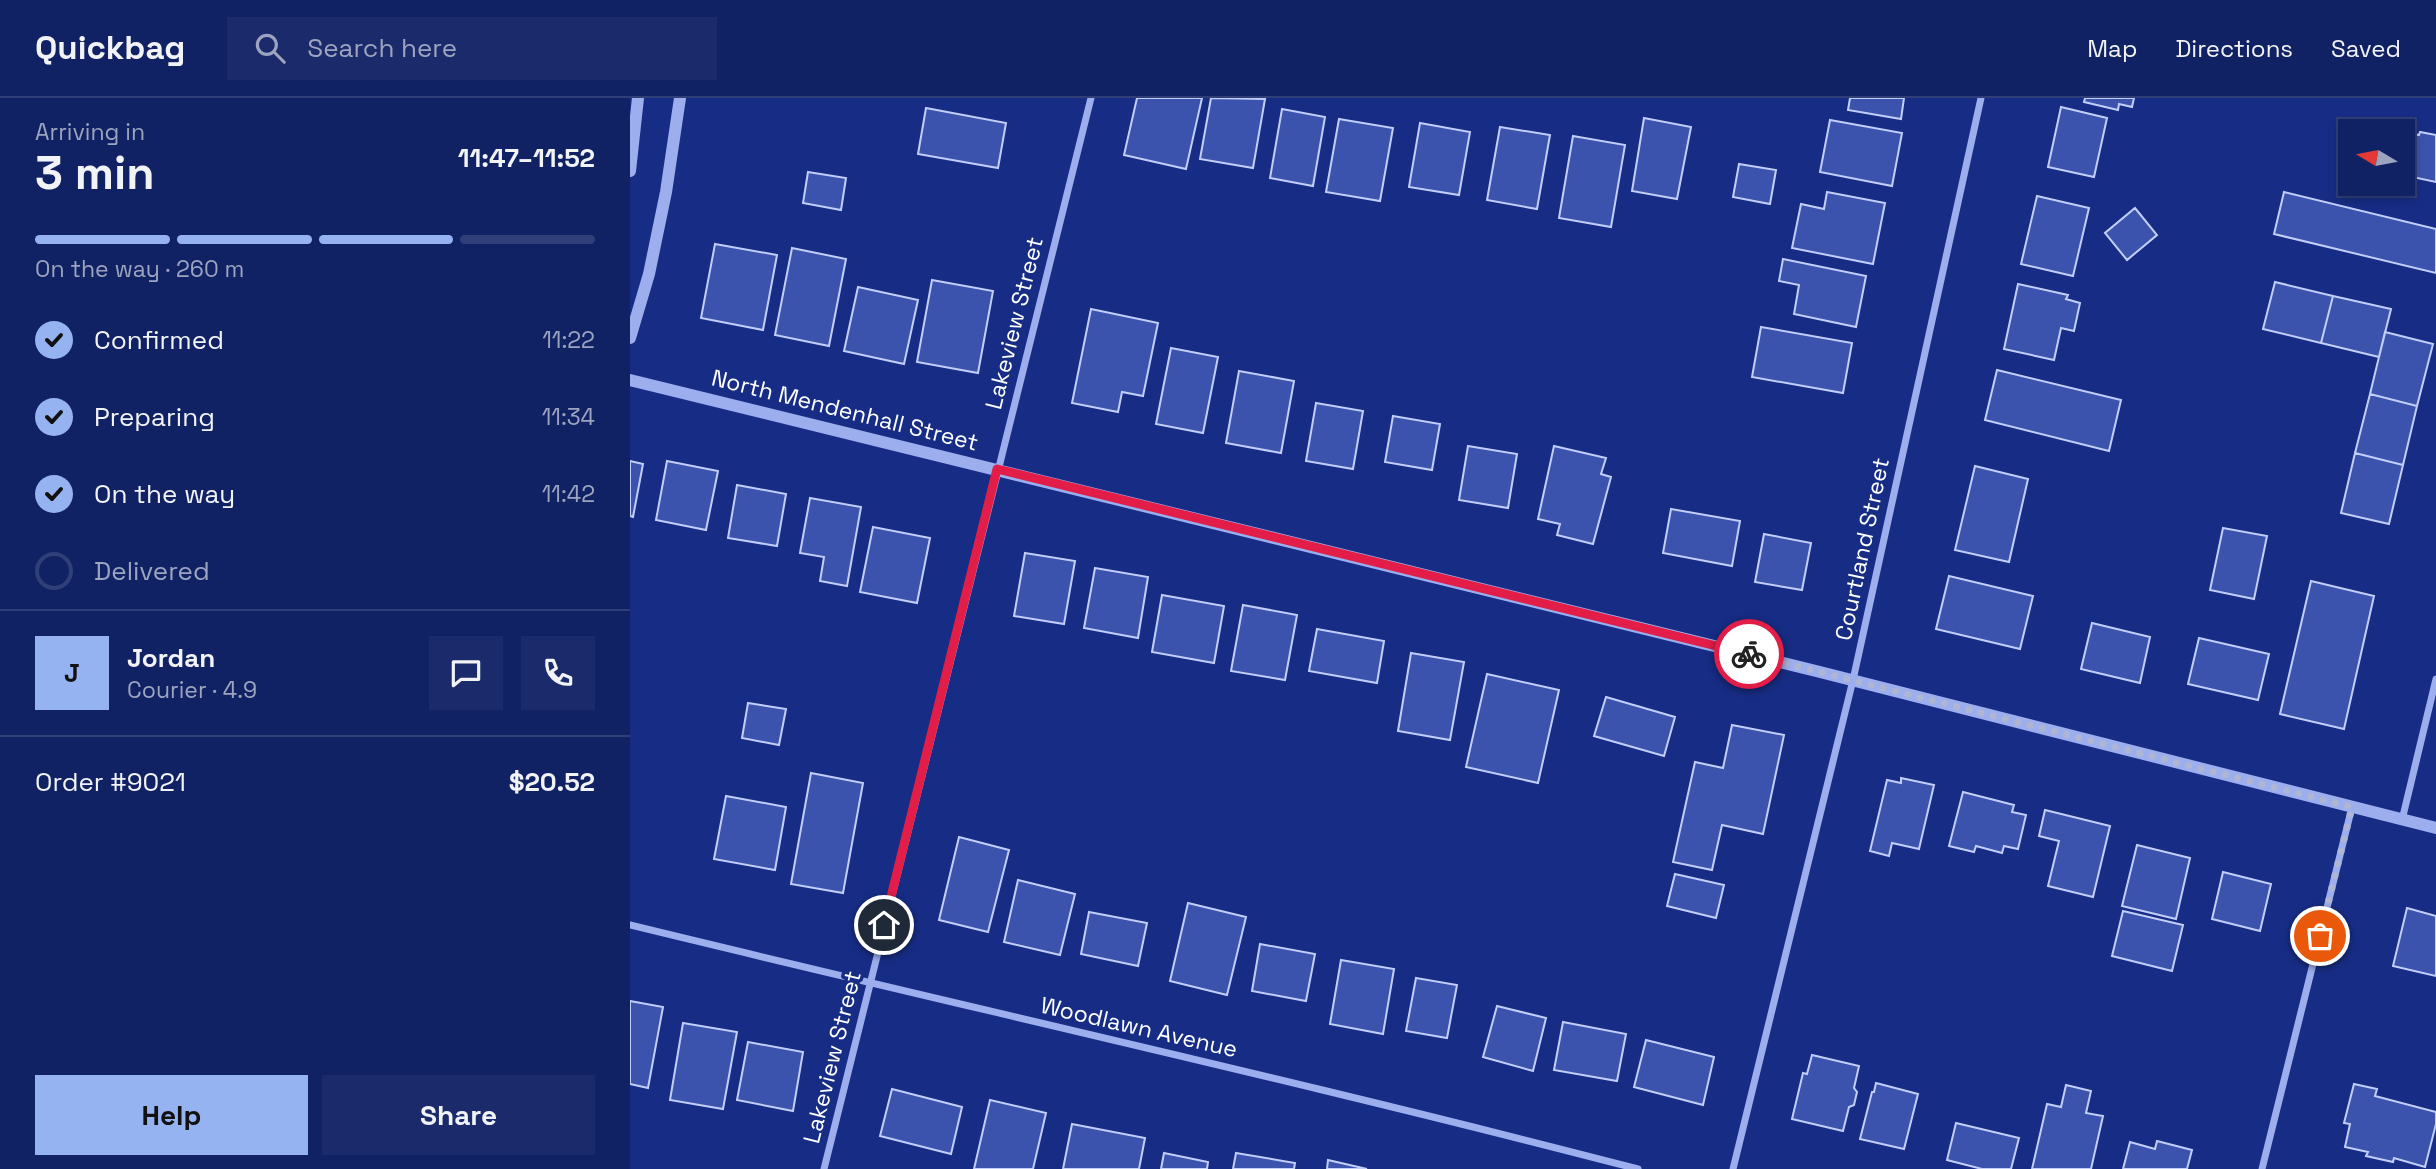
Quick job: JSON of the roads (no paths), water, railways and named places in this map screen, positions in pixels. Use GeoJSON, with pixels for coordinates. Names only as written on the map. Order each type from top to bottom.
{"type":"FeatureCollection","features":[{"type":"Feature","properties":{"kind":"street"},"geometry":{"type":"LineString","coordinates":[[630,171],[638,98]]}},
{"type":"Feature","properties":{"kind":"street"},"geometry":{"type":"LineString","coordinates":[[630,338],[649,274],[673,151],[680,98]]}},
{"type":"Feature","properties":{"kind":"street","name":"Lakeview Street"},"geometry":{"type":"LineString","coordinates":[[824,1169],[1091,98]]}},
{"type":"Feature","properties":{"kind":"street","name":"Courtland Street"},"geometry":{"type":"LineString","coordinates":[[1733,1169],[1853,680],[1981,98]]}},
{"type":"Feature","properties":{"kind":"street","name":"North Mendenhall Street"},"geometry":{"type":"LineString","coordinates":[[630,380],[1853,680],[2436,828]]}},
{"type":"Feature","properties":{"kind":"street"},"geometry":{"type":"LineString","coordinates":[[2402,820],[2436,679]]}},
{"type":"Feature","properties":{"kind":"street"},"geometry":{"type":"LineString","coordinates":[[2262,1169],[2352,807]]}},
{"type":"Feature","properties":{"kind":"street","name":"Woodlawn Avenue"},"geometry":{"type":"LineString","coordinates":[[630,925],[1433,1116],[1638,1169]]}}]}
